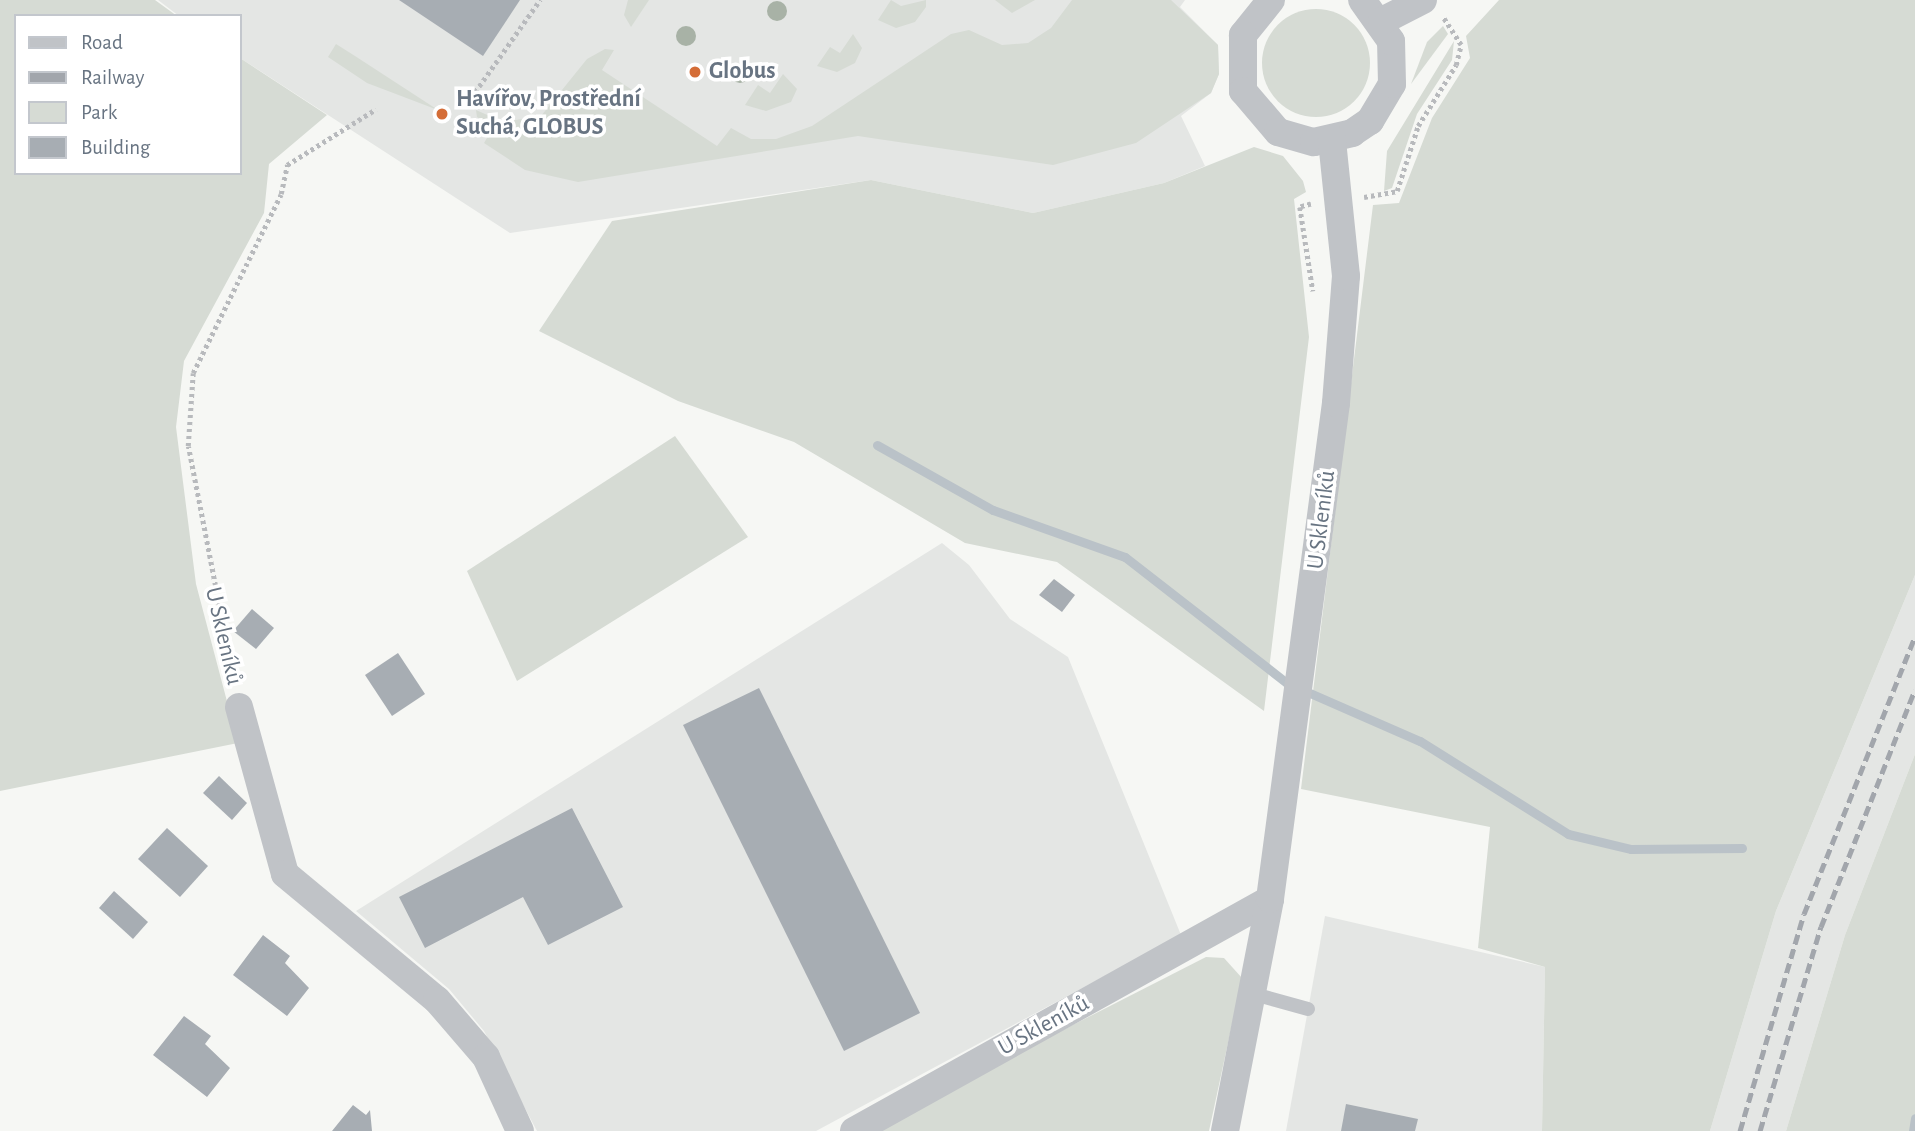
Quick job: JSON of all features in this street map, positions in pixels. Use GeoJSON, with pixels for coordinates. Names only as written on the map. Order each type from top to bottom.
{"type":"FeatureCollection","features":[{"type":"Feature","properties":{"kind":"street"},"geometry":{"type":"LineString","coordinates":[[1271,0],[1243,35],[1243,91],[1278,132],[1332,140],[1370,121],[1388,94],[1395,62],[1382,21],[1362,0]]}},
{"type":"Feature","properties":{"kind":"street"},"geometry":{"type":"LineString","coordinates":[[1382,21],[1423,0]]}},
{"type":"Feature","properties":{"kind":"street","name":"U Skleníků"},"geometry":{"type":"LineString","coordinates":[[1225,1131],[1254,994],[1305,668],[1346,276],[1332,140]]}},
{"type":"Feature","properties":{"kind":"street","name":"U Skleníků"},"geometry":{"type":"LineString","coordinates":[[239,707],[285,874],[437,1000],[486,1057],[520,1131]]}},
{"type":"Feature","properties":{"kind":"street","name":"U Skleníků"},"geometry":{"type":"LineString","coordinates":[[854,1131],[1270,899]]}},
{"type":"Feature","properties":{"kind":"lane"},"geometry":{"type":"LineString","coordinates":[[1254,994],[1308,1009]]}},
{"type":"Feature","properties":{"kind":"path"},"geometry":{"type":"LineString","coordinates":[[475,92],[540,0]]}},
{"type":"Feature","properties":{"kind":"path","name":"U Skleníků"},"geometry":{"type":"LineString","coordinates":[[239,707],[188,446],[193,373],[281,194],[287,165],[376,109]]}},
{"type":"Feature","properties":{"kind":"shaded area"},"geometry":{"type":"Polygon","coordinates":[[[158,0],[1185,0],[1180,7],[1218,45],[1219,74],[1211,93],[1181,116],[1205,166],[1164,183],[1033,213],[871,180],[510,233],[242,59],[242,14],[176,14],[158,0]]]}},
{"type":"Feature","properties":{"kind":"shaded area"},"geometry":{"type":"Polygon","coordinates":[[[942,543],[969,565],[1010,619],[1068,657],[1181,935],[816,1131],[537,1131],[484,1031],[449,989],[356,911],[942,543]]]}},
{"type":"Feature","properties":{"kind":"shaded area"},"geometry":{"type":"Polygon","coordinates":[[[1915,575],[1915,754],[1845,935],[1786,1131],[1710,1131],[1776,911],[1915,575]]]}},
{"type":"Feature","properties":{"kind":"shaded area"},"geometry":{"type":"Polygon","coordinates":[[[1325,916],[1545,967],[1542,1131],[1286,1131],[1325,916]]]}},
{"type":"Feature","properties":{"kind":"green space"},"geometry":{"type":"Polygon","coordinates":[[[0,0],[155,0],[174,14],[14,14],[14,175],[242,175],[242,59],[327,115],[269,164],[264,213],[184,361],[176,427],[196,584],[238,743],[0,791],[0,0]]]}},
{"type":"Feature","properties":{"kind":"green space"},"geometry":{"type":"Polygon","coordinates":[[[628,0],[649,0],[631,27],[624,15],[628,0]]]}},
{"type":"Feature","properties":{"kind":"green space"},"geometry":{"type":"Polygon","coordinates":[[[891,0],[901,6],[926,0],[926,7],[915,22],[896,28],[878,20],[891,0]]]}},
{"type":"Feature","properties":{"kind":"green space"},"geometry":{"type":"Polygon","coordinates":[[[995,0],[1035,0],[1012,13],[995,0]]]}},
{"type":"Feature","properties":{"kind":"green space"},"geometry":{"type":"Polygon","coordinates":[[[1072,0],[1171,0],[1218,45],[1219,74],[1211,93],[1136,143],[1053,165],[858,136],[578,182],[525,170],[484,143],[493,128],[477,117],[476,110],[503,122],[541,116],[587,59],[605,49],[614,50],[602,70],[717,146],[731,128],[751,139],[776,139],[812,126],[951,34],[969,30],[1002,45],[1028,43],[1051,28],[1072,0]]]}},
{"type":"Feature","properties":{"kind":"green space"},"geometry":{"type":"Polygon","coordinates":[[[1499,0],[1915,0],[1915,575],[1776,911],[1710,1131],[1542,1131],[1545,967],[1478,948],[1490,827],[1301,789],[1373,205],[1399,203],[1432,118],[1470,58],[1466,36],[1499,0]]]}},
{"type":"Feature","properties":{"kind":"green space"},"geometry":{"type":"Polygon","coordinates":[[[1316,9],[1346,18],[1354,25],[1361,33],[1370,63],[1361,93],[1354,101],[1346,108],[1316,117],[1286,108],[1278,101],[1271,93],[1262,63],[1271,33],[1278,25],[1286,18],[1316,9]]]}},
{"type":"Feature","properties":{"kind":"green space"},"geometry":{"type":"Polygon","coordinates":[[[1443,26],[1448,34],[1411,84],[1427,42],[1443,26]]]}},
{"type":"Feature","properties":{"kind":"green space"},"geometry":{"type":"Polygon","coordinates":[[[853,34],[862,48],[855,63],[837,72],[817,66],[830,47],[840,53],[853,34]]]}},
{"type":"Feature","properties":{"kind":"green space"},"geometry":{"type":"Polygon","coordinates":[[[1454,41],[1452,60],[1417,114],[1392,188],[1384,191],[1387,151],[1454,41]]]}},
{"type":"Feature","properties":{"kind":"green space"},"geometry":{"type":"Polygon","coordinates":[[[336,44],[438,110],[367,83],[328,57],[336,44]]]}},
{"type":"Feature","properties":{"kind":"green space"},"geometry":{"type":"Polygon","coordinates":[[[783,74],[797,89],[791,102],[766,111],[745,105],[758,85],[770,93],[783,74]]]}},
{"type":"Feature","properties":{"kind":"green space"},"geometry":{"type":"Polygon","coordinates":[[[1254,147],[1283,156],[1303,181],[1306,192],[1294,199],[1309,337],[1264,711],[1057,562],[965,543],[794,442],[678,401],[539,331],[612,221],[871,180],[1033,213],[1164,183],[1254,147]]]}},
{"type":"Feature","properties":{"kind":"green space"},"geometry":{"type":"Polygon","coordinates":[[[675,436],[748,537],[517,681],[467,571],[675,436]]]}},
{"type":"Feature","properties":{"kind":"green space"},"geometry":{"type":"Polygon","coordinates":[[[1915,754],[1915,1131],[1786,1131],[1845,935],[1915,754]]]}},
{"type":"Feature","properties":{"kind":"green space"},"geometry":{"type":"Polygon","coordinates":[[[1206,957],[1224,958],[1242,978],[1209,1131],[865,1131],[1206,957]]]}},
{"type":"Feature","properties":{"kind":"building"},"geometry":{"type":"Polygon","coordinates":[[[399,0],[520,0],[483,56],[399,0]]]}},
{"type":"Feature","properties":{"kind":"building"},"geometry":{"type":"Polygon","coordinates":[[[478,118],[493,128],[488,135],[473,125],[478,118]]]}},
{"type":"Feature","properties":{"kind":"building"},"geometry":{"type":"Polygon","coordinates":[[[1054,579],[1075,595],[1062,612],[1039,595],[1054,579]]]}},
{"type":"Feature","properties":{"kind":"building"},"geometry":{"type":"Polygon","coordinates":[[[252,609],[274,628],[256,649],[233,631],[252,609]]]}},
{"type":"Feature","properties":{"kind":"building"},"geometry":{"type":"Polygon","coordinates":[[[398,653],[425,694],[392,716],[365,675],[398,653]]]}},
{"type":"Feature","properties":{"kind":"building"},"geometry":{"type":"Polygon","coordinates":[[[759,688],[920,1013],[844,1051],[683,725],[759,688]]]}},
{"type":"Feature","properties":{"kind":"building"},"geometry":{"type":"Polygon","coordinates":[[[219,776],[247,803],[232,820],[203,793],[219,776]]]}},
{"type":"Feature","properties":{"kind":"building"},"geometry":{"type":"Polygon","coordinates":[[[572,808],[623,907],[548,945],[523,897],[425,948],[399,897],[572,808]]]}},
{"type":"Feature","properties":{"kind":"building"},"geometry":{"type":"Polygon","coordinates":[[[167,828],[208,866],[180,897],[138,859],[167,828]]]}},
{"type":"Feature","properties":{"kind":"building"},"geometry":{"type":"Polygon","coordinates":[[[114,891],[148,922],[133,939],[99,908],[114,891]]]}},
{"type":"Feature","properties":{"kind":"building"},"geometry":{"type":"Polygon","coordinates":[[[263,935],[290,956],[285,963],[309,988],[287,1016],[233,975],[263,935]]]}},
{"type":"Feature","properties":{"kind":"building"},"geometry":{"type":"Polygon","coordinates":[[[184,1016],[211,1036],[205,1044],[230,1068],[207,1097],[153,1055],[184,1016]]]}},
{"type":"Feature","properties":{"kind":"building"},"geometry":{"type":"Polygon","coordinates":[[[1346,1104],[1418,1119],[1415,1131],[1341,1131],[1346,1104]]]}},
{"type":"Feature","properties":{"kind":"building"},"geometry":{"type":"Polygon","coordinates":[[[353,1105],[366,1115],[370,1110],[372,1131],[332,1131],[353,1105]]]}},
{"type":"Feature","properties":{"kind":"waterway"},"geometry":{"type":"LineString","coordinates":[[877,445],[993,510],[1125,557],[1287,683],[1420,741],[1568,834],[1631,849],[1742,848]]}},
{"type":"Feature","properties":{"kind":"waterway"},"geometry":{"type":"LineString","coordinates":[[1913,1131],[1915,1118]]}},
{"type":"Feature","properties":{"kind":"railway"},"geometry":{"type":"LineString","coordinates":[[1740,1131],[1804,914],[1915,637]]}},
{"type":"Feature","properties":{"kind":"railway"},"geometry":{"type":"LineString","coordinates":[[1760,1131],[1821,927],[1915,690]]}},
{"type":"Feature","properties":{"kind":"place","name":"Globus"},"geometry":{"type":"Point","coordinates":[695,72]}},
{"type":"Feature","properties":{"kind":"place","name":"Havířov, Prostřední Suchá, GLOBUS"},"geometry":{"type":"Point","coordinates":[442,114]}}]}
